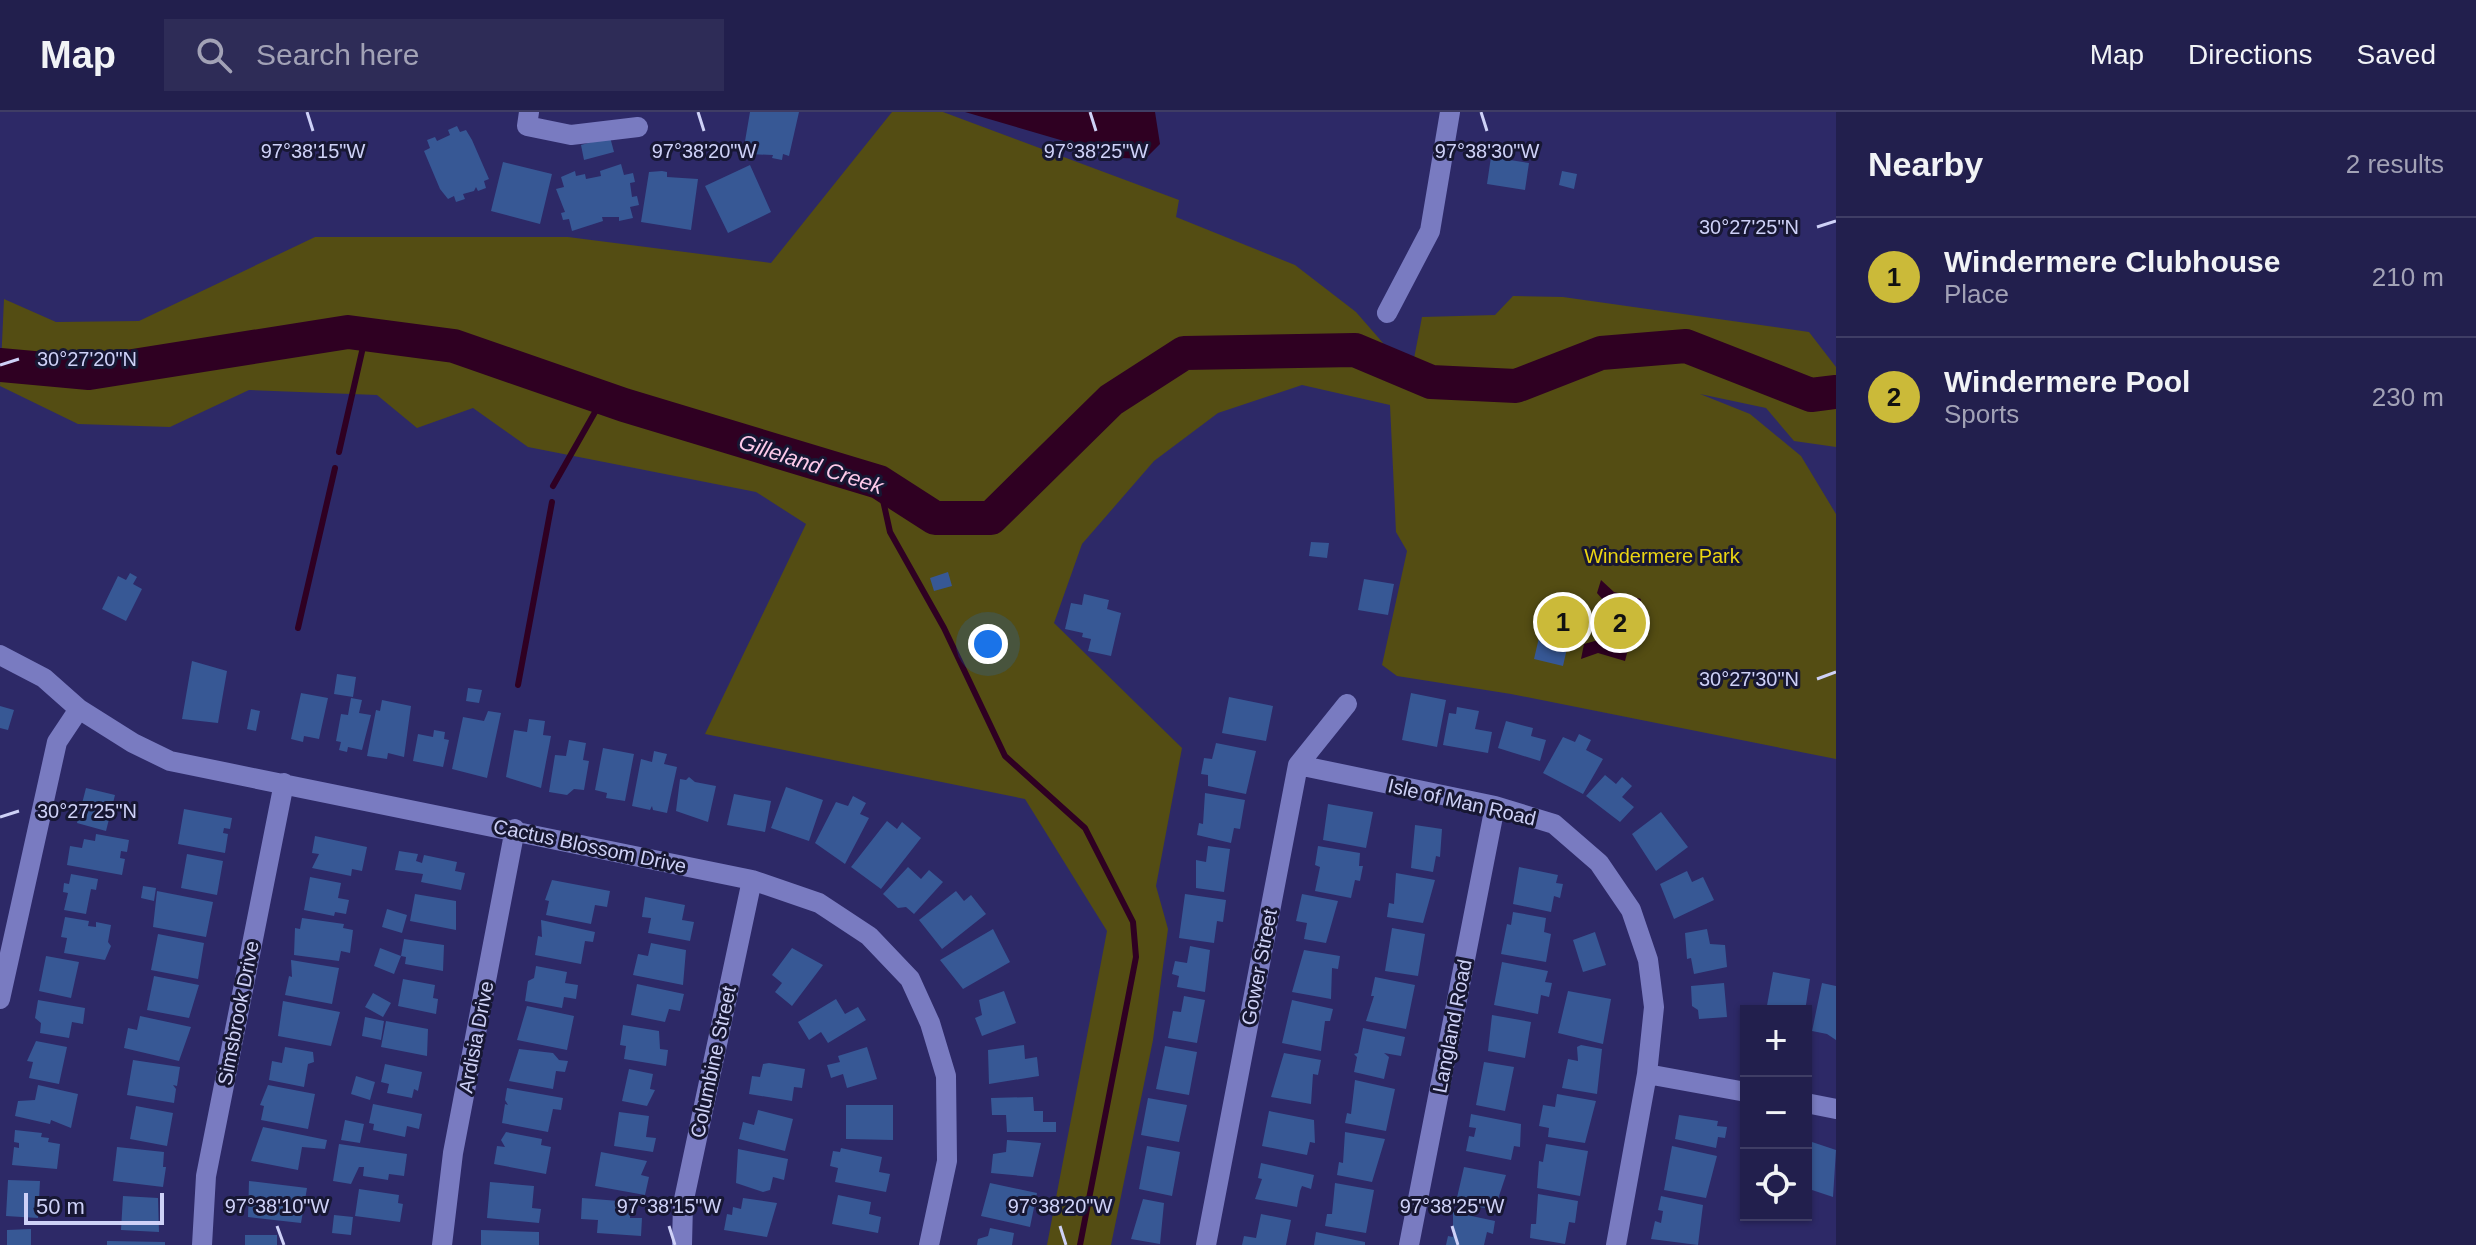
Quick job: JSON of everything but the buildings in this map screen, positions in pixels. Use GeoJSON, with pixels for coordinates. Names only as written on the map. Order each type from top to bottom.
{"type":"FeatureCollection","features":[{"type":"Feature","properties":{"kind":"street"},"geometry":{"type":"LineString","coordinates":[[529,112],[527,126],[571,135],[638,127]]}},
{"type":"Feature","properties":{"kind":"street"},"geometry":{"type":"LineString","coordinates":[[1387,313],[1430,231],[1450,112]]}},
{"type":"Feature","properties":{"kind":"street","name":"Cactus Blossom Drive"},"geometry":{"type":"LineString","coordinates":[[0,655],[44,678],[79,709],[133,743],[170,761],[218,773],[284,783],[515,829],[752,880],[819,903],[869,936],[910,979],[930,1023],[946,1076],[947,1161],[929,1245]]}},
{"type":"Feature","properties":{"kind":"street","name":"Gower Street"},"geometry":{"type":"LineString","coordinates":[[1206,1245],[1298,765],[1347,704]]}},
{"type":"Feature","properties":{"kind":"street"},"geometry":{"type":"LineString","coordinates":[[0,999],[57,742],[79,709]]}},
{"type":"Feature","properties":{"kind":"street","name":"Isle of Man Road"},"geometry":{"type":"LineString","coordinates":[[1298,765],[1495,806],[1554,824],[1599,863],[1631,910],[1648,960],[1654,1007],[1647,1074],[1616,1245]]}},
{"type":"Feature","properties":{"kind":"street","name":"Simsbrook Drive"},"geometry":{"type":"LineString","coordinates":[[202,1245],[206,1176],[284,783]]}},
{"type":"Feature","properties":{"kind":"street","name":"Langland Road"},"geometry":{"type":"LineString","coordinates":[[1409,1245],[1495,806]]}},
{"type":"Feature","properties":{"kind":"street","name":"Ardisia Drive"},"geometry":{"type":"LineString","coordinates":[[442,1245],[453,1153],[515,829]]}},
{"type":"Feature","properties":{"kind":"street","name":"Columbine Street"},"geometry":{"type":"LineString","coordinates":[[682,1245],[683,1204],[752,880]]}},
{"type":"Feature","properties":{"kind":"street"},"geometry":{"type":"LineString","coordinates":[[1647,1074],[1740,1091]]}},
{"type":"Feature","properties":{"kind":"street"},"geometry":{"type":"LineString","coordinates":[[1812,1104],[1836,1109]]}},
{"type":"Feature","properties":{"kind":"green space","name":"Windermere Park"},"geometry":{"type":"Polygon","coordinates":[[[892,112],[943,112],[1179,200],[1176,217],[1295,265],[1356,312],[1383,343],[1390,373],[1410,379],[1422,317],[1495,315],[1513,296],[1563,297],[1809,332],[1836,367],[1836,447],[1794,441],[1766,408],[1700,394],[1750,414],[1801,456],[1836,514],[1836,759],[1511,694],[1397,676],[1382,665],[1407,551],[1396,532],[1390,405],[1302,385],[1218,413],[1154,461],[1082,544],[1054,623],[1182,748],[1156,886],[1168,929],[1153,1040],[1111,1245],[1047,1245],[1107,931],[1025,799],[705,734],[806,524],[756,492],[528,447],[473,408],[417,428],[377,395],[249,390],[170,427],[78,424],[0,386],[4,299],[56,322],[139,321],[315,237],[568,237],[771,263],[892,112]]]}},
{"type":"Feature","properties":{"kind":"shaded area"},"geometry":{"type":"Polygon","coordinates":[[[965,112],[1155,112],[1160,144],[1145,159],[1122,158],[965,112]]]}},
{"type":"Feature","properties":{"kind":"shaded area"},"geometry":{"type":"Polygon","coordinates":[[[1601,580],[1614,592],[1641,599],[1625,661],[1598,653],[1581,659],[1584,644],[1602,639],[1610,608],[1597,593],[1601,580]]]}},
{"type":"Feature","properties":{"kind":"waterway","name":"Gilleland Creek"},"geometry":{"type":"LineString","coordinates":[[0,365],[89,373],[348,332],[454,346],[624,405],[879,482],[935,518],[991,518],[1111,400],[1184,353],[1355,350],[1431,382],[1516,386],[1601,353],[1686,346],[1811,395],[1836,392]]}},
{"type":"Feature","properties":{"kind":"waterway"},"geometry":{"type":"LineString","coordinates":[[339,452],[366,334]]}},
{"type":"Feature","properties":{"kind":"waterway"},"geometry":{"type":"LineString","coordinates":[[553,486],[603,398]]}},
{"type":"Feature","properties":{"kind":"waterway"},"geometry":{"type":"LineString","coordinates":[[298,628],[335,468]]}},
{"type":"Feature","properties":{"kind":"waterway"},"geometry":{"type":"LineString","coordinates":[[879,482],[890,532],[944,628],[1005,756],[1085,828],[1133,922],[1136,957],[1080,1245]]}},
{"type":"Feature","properties":{"kind":"waterway"},"geometry":{"type":"LineString","coordinates":[[518,685],[552,502]]}},
{"type":"Feature","properties":{"kind":"place","name":"Windermere Clubhouse"},"geometry":{"type":"Point","coordinates":[1563,622]}},
{"type":"Feature","properties":{"kind":"place","name":"Windermere Pool"},"geometry":{"type":"Point","coordinates":[1620,623]}}]}
